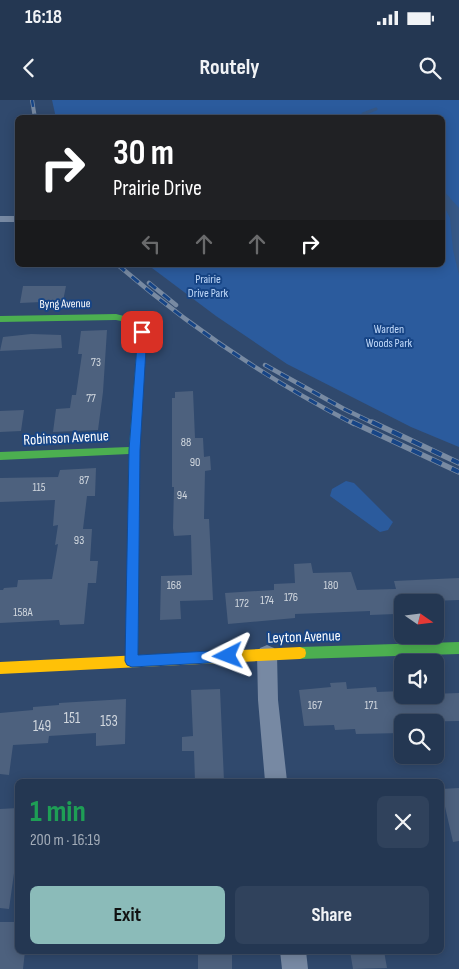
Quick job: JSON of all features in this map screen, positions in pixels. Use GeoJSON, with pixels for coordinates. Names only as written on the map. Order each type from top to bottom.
{"type":"FeatureCollection","features":[{"type":"Feature","properties":{"kind":"street"},"geometry":{"type":"LineString","coordinates":[[0,220],[15,219]]}},
{"type":"Feature","properties":{"kind":"street","name":"Byng Avenue"},"geometry":{"type":"LineString","coordinates":[[0,319],[116,316],[129,320],[142,332],[134,450]]}},
{"type":"Feature","properties":{"kind":"street"},"geometry":{"type":"LineString","coordinates":[[132,661],[134,450]]}},
{"type":"Feature","properties":{"kind":"street","name":"Robinson Avenue"},"geometry":{"type":"LineString","coordinates":[[0,456],[134,450]]}},
{"type":"Feature","properties":{"kind":"street","name":"Leyton Avenue"},"geometry":{"type":"LineString","coordinates":[[0,668],[267,654],[459,648]]}},
{"type":"Feature","properties":{"kind":"street"},"geometry":{"type":"LineString","coordinates":[[267,654],[268,700],[276,779]]}},
{"type":"Feature","properties":{"kind":"street"},"geometry":{"type":"LineString","coordinates":[[293,954],[295,969]]}},
{"type":"Feature","properties":{"kind":"green space","name":"Warden Woods Park"},"geometry":{"type":"Polygon","coordinates":[[[52,100],[459,100],[459,447],[411,427],[287,364],[216,316],[151,267],[445,267],[445,115],[55,115],[52,100]]]}},
{"type":"Feature","properties":{"kind":"green space"},"geometry":{"type":"Polygon","coordinates":[[[346,481],[354,483],[393,522],[388,530],[380,532],[330,496],[332,489],[346,481]]]}},
{"type":"Feature","properties":{"kind":"shaded area"},"geometry":{"type":"Polygon","coordinates":[[[445,192],[459,208],[459,275],[453,250],[450,218],[445,208],[445,192]]]}},
{"type":"Feature","properties":{"kind":"building"},"geometry":{"type":"Polygon","coordinates":[[[23,286],[66,286],[63,301],[20,303],[23,286]]]}},
{"type":"Feature","properties":{"kind":"building"},"geometry":{"type":"Polygon","coordinates":[[[107,330],[103,392],[98,430],[53,432],[56,409],[70,408],[72,395],[76,395],[82,354],[78,354],[81,331],[107,330]]]}},
{"type":"Feature","properties":{"kind":"building"},"geometry":{"type":"Polygon","coordinates":[[[31,334],[61,335],[62,348],[0,351],[3,337],[31,334]]]}},
{"type":"Feature","properties":{"kind":"building"},"geometry":{"type":"Polygon","coordinates":[[[193,391],[195,438],[203,438],[204,457],[210,456],[211,470],[205,471],[204,519],[209,519],[213,600],[180,601],[181,619],[160,620],[161,576],[192,575],[191,535],[174,536],[173,528],[172,398],[175,398],[175,392],[193,391]]]}},
{"type":"Feature","properties":{"kind":"building"},"geometry":{"type":"Polygon","coordinates":[[[24,410],[21,431],[0,432],[0,411],[24,410]]]}},
{"type":"Feature","properties":{"kind":"building"},"geometry":{"type":"Polygon","coordinates":[[[96,468],[95,496],[87,496],[83,529],[92,529],[90,561],[98,561],[96,583],[88,583],[84,624],[60,625],[59,620],[0,623],[0,590],[17,587],[18,580],[52,579],[58,544],[55,545],[58,525],[53,526],[55,500],[0,502],[0,478],[58,477],[60,470],[96,468]]]}},
{"type":"Feature","properties":{"kind":"building"},"geometry":{"type":"Polygon","coordinates":[[[311,563],[313,573],[351,572],[357,590],[396,589],[394,581],[459,578],[459,600],[444,601],[444,594],[394,594],[394,614],[370,615],[370,611],[295,614],[295,618],[228,624],[225,593],[274,590],[274,584],[295,583],[294,564],[311,563]]]}},
{"type":"Feature","properties":{"kind":"building"},"geometry":{"type":"Polygon","coordinates":[[[346,682],[347,689],[376,687],[377,692],[394,691],[394,704],[444,704],[444,694],[459,693],[459,721],[444,721],[444,714],[394,714],[394,733],[356,734],[355,729],[335,730],[334,725],[304,726],[299,690],[331,687],[330,683],[346,682]]]}},
{"type":"Feature","properties":{"kind":"building"},"geometry":{"type":"Polygon","coordinates":[[[220,689],[224,779],[195,779],[194,751],[182,751],[182,737],[193,736],[191,690],[220,689]]]}},
{"type":"Feature","properties":{"kind":"building"},"geometry":{"type":"Polygon","coordinates":[[[126,699],[125,744],[96,746],[96,733],[49,736],[48,743],[13,745],[9,775],[0,774],[0,713],[33,710],[33,707],[59,705],[59,703],[126,699]]]}},
{"type":"Feature","properties":{"kind":"building"},"geometry":{"type":"Polygon","coordinates":[[[459,788],[459,841],[453,842],[444,802],[444,789],[459,788]]]}},
{"type":"Feature","properties":{"kind":"building"},"geometry":{"type":"Polygon","coordinates":[[[15,808],[15,866],[9,909],[0,908],[0,809],[15,808]]]}},
{"type":"Feature","properties":{"kind":"building"},"geometry":{"type":"Polygon","coordinates":[[[0,922],[15,922],[15,954],[25,954],[23,969],[0,969],[0,922]]]}},
{"type":"Feature","properties":{"kind":"building"},"geometry":{"type":"Polygon","coordinates":[[[198,954],[232,954],[232,969],[198,969],[198,954]]]}},
{"type":"Feature","properties":{"kind":"building"},"geometry":{"type":"Polygon","coordinates":[[[350,954],[385,954],[387,968],[353,969],[350,954]]]}},
{"type":"Feature","properties":{"kind":"waterway"},"geometry":{"type":"LineString","coordinates":[[363,114],[376,109]]}},
{"type":"Feature","properties":{"kind":"railway"},"geometry":{"type":"LineString","coordinates":[[32,100],[34,115]]}},
{"type":"Feature","properties":{"kind":"railway"},"geometry":{"type":"LineString","coordinates":[[120,267],[174,310],[232,352],[261,371],[354,424]]}},
{"type":"Feature","properties":{"kind":"railway"},"geometry":{"type":"LineString","coordinates":[[149,283],[176,305]]}},
{"type":"Feature","properties":{"kind":"railway"},"geometry":{"type":"LineString","coordinates":[[265,365],[375,424]]}},
{"type":"Feature","properties":{"kind":"railway"},"geometry":{"type":"LineString","coordinates":[[352,422],[459,472]]}},
{"type":"Feature","properties":{"kind":"railway"},"geometry":{"type":"LineString","coordinates":[[372,422],[459,463]]}},
{"type":"Feature","properties":{"kind":"traffic: fast"},"geometry":{"type":"LineString","coordinates":[[0,319],[116,317],[129,320],[142,332],[134,450],[132,661]]}},
{"type":"Feature","properties":{"kind":"traffic: fast"},"geometry":{"type":"LineString","coordinates":[[0,456],[134,450]]}},
{"type":"Feature","properties":{"kind":"traffic: fast"},"geometry":{"type":"LineString","coordinates":[[300,653],[459,648]]}},
{"type":"Feature","properties":{"kind":"traffic: slow"},"geometry":{"type":"LineString","coordinates":[[0,668],[300,653]]}},
{"type":"Feature","properties":{"kind":"route"},"geometry":{"type":"LineString","coordinates":[[142,332],[134,450],[132,661],[228,656]]}},
{"type":"Feature","properties":{"kind":"park label","name":"Prairie Drive Park"},"geometry":{"type":"Point","coordinates":[208,286]}}]}
